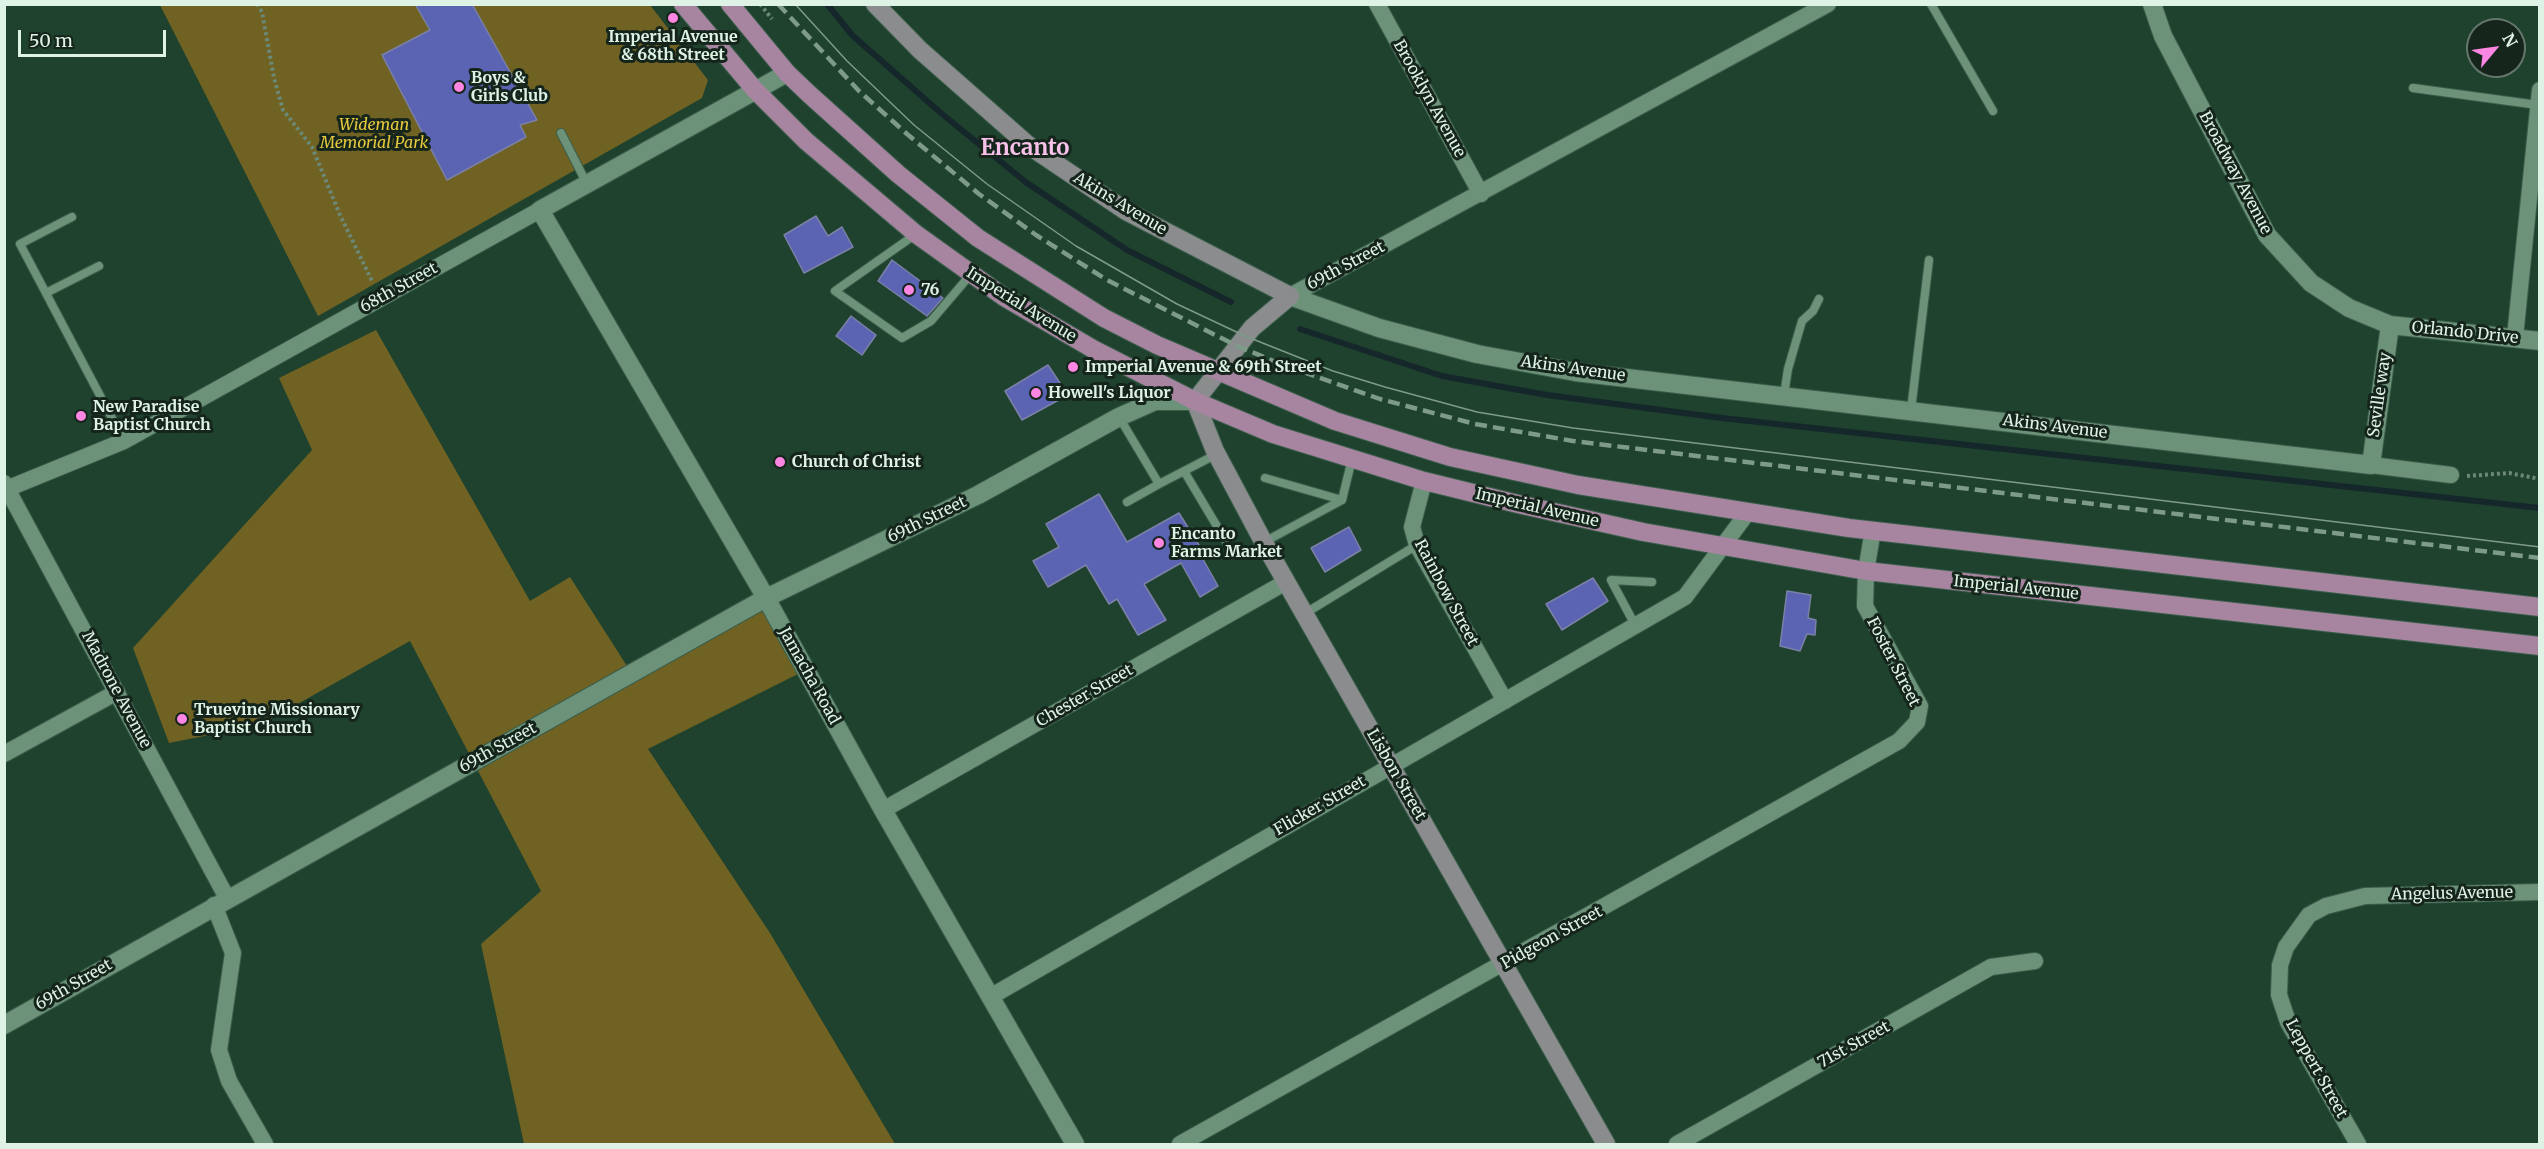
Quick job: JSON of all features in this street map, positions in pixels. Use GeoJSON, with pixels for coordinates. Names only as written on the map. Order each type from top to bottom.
{"type":"FeatureCollection","features":[{"type":"Feature","properties":{"kind":"main road","name":"Imperial Avenue"},"geometry":{"type":"LineString","coordinates":[[683,4],[755,90],[806,141],[916,234],[970,274],[1093,350],[1195,401],[1273,434],[1424,481],[1643,532],[1866,571],[2540,646]]}},
{"type":"Feature","properties":{"kind":"main road","name":"Imperial Avenue"},"geometry":{"type":"LineString","coordinates":[[730,4],[787,73],[898,174],[978,238],[1104,318],[1216,371],[1335,421],[1450,457],[1578,485],[1748,512],[1873,530],[2540,607]]}},
{"type":"Feature","properties":{"kind":"main road","name":"Akins Avenue"},"geometry":{"type":"LineString","coordinates":[[875,4],[920,50],[1028,145],[1126,211],[1290,296]]}},
{"type":"Feature","properties":{"kind":"main road","name":"69th Street"},"geometry":{"type":"LineString","coordinates":[[1195,401],[1216,371],[1252,328],[1290,296]]}},
{"type":"Feature","properties":{"kind":"main road","name":"Lisbon Street"},"geometry":{"type":"LineString","coordinates":[[1195,401],[1217,454],[1264,543],[1606,1144]]}},
{"type":"Feature","properties":{"kind":"street","name":"Brooklyn Avenue"},"geometry":{"type":"LineString","coordinates":[[1377,4],[1481,194]]}},
{"type":"Feature","properties":{"kind":"street","name":"69th Street"},"geometry":{"type":"LineString","coordinates":[[1290,296],[1828,4]]}},
{"type":"Feature","properties":{"kind":"street","name":"Broadway Avenue"},"geometry":{"type":"LineString","coordinates":[[2152,4],[2163,36],[2267,235],[2311,283],[2349,308],[2390,325]]}},
{"type":"Feature","properties":{"kind":"street","name":"68th Street"},"geometry":{"type":"LineString","coordinates":[[6,487],[124,441],[787,73]]}},
{"type":"Feature","properties":{"kind":"street"},"geometry":{"type":"LineString","coordinates":[[2515,338],[2539,97]]}},
{"type":"Feature","properties":{"kind":"street","name":"Jamacha Road"},"geometry":{"type":"LineString","coordinates":[[540,210],[766,598],[1075,1144]]}},
{"type":"Feature","properties":{"kind":"street","name":"Akins Avenue"},"geometry":{"type":"LineString","coordinates":[[1290,296],[1378,328],[1477,354],[1575,372],[2370,465]]}},
{"type":"Feature","properties":{"kind":"street","name":"Orlando Drive"},"geometry":{"type":"LineString","coordinates":[[2390,325],[2540,341]]}},
{"type":"Feature","properties":{"kind":"street","name":"Seville way"},"geometry":{"type":"LineString","coordinates":[[2370,465],[2390,325]]}},
{"type":"Feature","properties":{"kind":"street","name":"69th Street"},"geometry":{"type":"LineString","coordinates":[[4,1025],[766,598],[978,495],[1119,417],[1155,401],[1195,401]]}},
{"type":"Feature","properties":{"kind":"street"},"geometry":{"type":"LineString","coordinates":[[2370,465],[2451,476]]}},
{"type":"Feature","properties":{"kind":"street","name":"Rainbow Street"},"geometry":{"type":"LineString","coordinates":[[1424,481],[1413,527],[1417,545],[1505,700]]}},
{"type":"Feature","properties":{"kind":"street","name":"Madrone Avenue"},"geometry":{"type":"LineString","coordinates":[[6,487],[117,692],[221,902],[233,953],[219,1050],[229,1081],[265,1144]]}},
{"type":"Feature","properties":{"kind":"street","name":"Flicker Street"},"geometry":{"type":"LineString","coordinates":[[990,997],[1685,597],[1748,512]]}},
{"type":"Feature","properties":{"kind":"street","name":"Foster Street"},"geometry":{"type":"LineString","coordinates":[[1873,530],[1866,571],[1865,606],[1920,706],[1917,722]]}},
{"type":"Feature","properties":{"kind":"street","name":"Chester Street"},"geometry":{"type":"LineString","coordinates":[[884,810],[1286,582]]}},
{"type":"Feature","properties":{"kind":"street"},"geometry":{"type":"LineString","coordinates":[[4,754],[117,692]]}},
{"type":"Feature","properties":{"kind":"street","name":"Pidgeon Street"},"geometry":{"type":"LineString","coordinates":[[1180,1144],[1899,741],[1917,722]]}},
{"type":"Feature","properties":{"kind":"street","name":"Angelus Avenue"},"geometry":{"type":"LineString","coordinates":[[2365,896],[2540,892]]}},
{"type":"Feature","properties":{"kind":"street","name":"Leppert Street"},"geometry":{"type":"LineString","coordinates":[[2358,1144],[2288,1022],[2279,995],[2280,965],[2286,947],[2309,915],[2326,906],[2365,896]]}},
{"type":"Feature","properties":{"kind":"street","name":"71st Street"},"geometry":{"type":"LineString","coordinates":[[1677,1144],[1991,967],[2036,961]]}},
{"type":"Feature","properties":{"kind":"lane"},"geometry":{"type":"LineString","coordinates":[[1931,4],[1993,111]]}},
{"type":"Feature","properties":{"kind":"lane"},"geometry":{"type":"LineString","coordinates":[[2413,88],[2539,97]]}},
{"type":"Feature","properties":{"kind":"lane"},"geometry":{"type":"LineString","coordinates":[[561,133],[587,184]]}},
{"type":"Feature","properties":{"kind":"lane"},"geometry":{"type":"LineString","coordinates":[[72,217],[20,244],[124,441]]}},
{"type":"Feature","properties":{"kind":"lane"},"geometry":{"type":"LineString","coordinates":[[916,234],[835,291],[902,338],[931,321],[970,274]]}},
{"type":"Feature","properties":{"kind":"lane"},"geometry":{"type":"LineString","coordinates":[[1911,410],[1929,260]]}},
{"type":"Feature","properties":{"kind":"lane"},"geometry":{"type":"LineString","coordinates":[[46,293],[99,266]]}},
{"type":"Feature","properties":{"kind":"lane"},"geometry":{"type":"LineString","coordinates":[[1784,395],[1788,369],[1802,321],[1813,311],[1819,299]]}},
{"type":"Feature","properties":{"kind":"lane"},"geometry":{"type":"LineString","coordinates":[[1119,417],[1159,484]]}},
{"type":"Feature","properties":{"kind":"lane"},"geometry":{"type":"LineString","coordinates":[[1127,502],[1217,454]]}},
{"type":"Feature","properties":{"kind":"lane"},"geometry":{"type":"LineString","coordinates":[[1264,543],[1341,500],[1352,459]]}},
{"type":"Feature","properties":{"kind":"lane"},"geometry":{"type":"LineString","coordinates":[[1184,471],[1227,543]]}},
{"type":"Feature","properties":{"kind":"lane"},"geometry":{"type":"LineString","coordinates":[[1265,478],[1341,500]]}},
{"type":"Feature","properties":{"kind":"lane"},"geometry":{"type":"LineString","coordinates":[[1304,615],[1417,545]]}},
{"type":"Feature","properties":{"kind":"lane"},"geometry":{"type":"LineString","coordinates":[[1635,625],[1611,580],[1652,582]]}},
{"type":"Feature","properties":{"kind":"path"},"geometry":{"type":"LineString","coordinates":[[257,4],[262,12],[274,78],[283,110],[312,147],[339,215],[381,298]]}},
{"type":"Feature","properties":{"kind":"path"},"geometry":{"type":"LineString","coordinates":[[760,4],[772,19]]}},
{"type":"Feature","properties":{"kind":"path"},"geometry":{"type":"LineString","coordinates":[[2451,476],[2509,473],[2540,478]]}},
{"type":"Feature","properties":{"kind":"green space","name":"Wideman Memorial Park"},"geometry":{"type":"Polygon","coordinates":[[[160,5],[650,5],[708,80],[702,98],[318,316],[160,5]]]}},
{"type":"Feature","properties":{"kind":"green space"},"geometry":{"type":"Polygon","coordinates":[[[376,330],[530,601],[570,577],[636,680],[766,598],[806,670],[648,749],[770,933],[895,1144],[524,1144],[481,944],[541,891],[410,641],[260,725],[169,743],[133,648],[312,450],[279,378],[376,330]]]}},
{"type":"Feature","properties":{"kind":"building","name":"Boys & Girls Club"},"geometry":{"type":"Polygon","coordinates":[[[415,4],[472,4],[537,120],[520,125],[526,137],[447,180],[382,55],[430,30],[415,4]]]}},
{"type":"Feature","properties":{"kind":"building"},"geometry":{"type":"Polygon","coordinates":[[[816,216],[828,236],[842,227],[853,247],[804,273],[784,235],[816,216]]]}},
{"type":"Feature","properties":{"kind":"building"},"geometry":{"type":"Polygon","coordinates":[[[892,260],[943,298],[927,316],[878,281],[892,260]]]}},
{"type":"Feature","properties":{"kind":"building"},"geometry":{"type":"Polygon","coordinates":[[[851,316],[876,335],[862,355],[836,336],[851,316]]]}},
{"type":"Feature","properties":{"kind":"building","name":"Howell's Liquor"},"geometry":{"type":"Polygon","coordinates":[[[1048,365],[1068,395],[1022,420],[1005,391],[1048,365]]]}},
{"type":"Feature","properties":{"kind":"building"},"geometry":{"type":"Polygon","coordinates":[[[1099,494],[1127,542],[1179,513],[1202,550],[1199,552],[1218,586],[1200,597],[1181,563],[1144,584],[1166,620],[1138,635],[1117,599],[1109,604],[1086,565],[1048,587],[1033,561],[1059,547],[1046,524],[1099,494]]]}},
{"type":"Feature","properties":{"kind":"building"},"geometry":{"type":"Polygon","coordinates":[[[1349,527],[1361,550],[1325,572],[1311,548],[1349,527]]]}},
{"type":"Feature","properties":{"kind":"building"},"geometry":{"type":"Polygon","coordinates":[[[1593,578],[1608,601],[1562,630],[1546,604],[1593,578]]]}},
{"type":"Feature","properties":{"kind":"building"},"geometry":{"type":"Polygon","coordinates":[[[1787,591],[1811,595],[1808,618],[1816,620],[1815,635],[1807,634],[1800,651],[1780,646],[1787,591]]]}},
{"type":"Feature","properties":{"kind":"waterway"},"geometry":{"type":"LineString","coordinates":[[827,4],[852,35],[942,114],[1027,183],[1127,250],[1231,302]]}},
{"type":"Feature","properties":{"kind":"waterway"},"geometry":{"type":"LineString","coordinates":[[1300,329],[1442,376],[1547,395],[1722,418],[2540,508]]}},
{"type":"Feature","properties":{"kind":"tram line"},"geometry":{"type":"LineString","coordinates":[[795,4],[847,61],[914,125],[987,184],[1076,246],[1177,304],[1245,336],[1333,371],[1477,412],[1573,428],[2540,547]]}},
{"type":"Feature","properties":{"kind":"railway"},"geometry":{"type":"LineString","coordinates":[[778,4],[859,91],[907,134],[979,194],[1036,235],[1107,280],[1237,346],[1380,399],[1475,424],[1573,441],[2540,558]]}},
{"type":"Feature","properties":{"kind":"place","name":"Imperial Avenue & 68th Street"},"geometry":{"type":"Point","coordinates":[673,18]}},
{"type":"Feature","properties":{"kind":"place","name":"Boys & Girls Club"},"geometry":{"type":"Point","coordinates":[459,87]}},
{"type":"Feature","properties":{"kind":"place","name":"76"},"geometry":{"type":"Point","coordinates":[909,290]}},
{"type":"Feature","properties":{"kind":"place","name":"Imperial Avenue & 69th Street"},"geometry":{"type":"Point","coordinates":[1073,367]}},
{"type":"Feature","properties":{"kind":"place","name":"Howell's Liquor"},"geometry":{"type":"Point","coordinates":[1036,393]}},
{"type":"Feature","properties":{"kind":"place","name":"New Paradise Baptist Church"},"geometry":{"type":"Point","coordinates":[81,416]}},
{"type":"Feature","properties":{"kind":"place","name":"Church of Christ"},"geometry":{"type":"Point","coordinates":[780,462]}},
{"type":"Feature","properties":{"kind":"place","name":"Encanto Farms Market"},"geometry":{"type":"Point","coordinates":[1159,543]}},
{"type":"Feature","properties":{"kind":"place","name":"Truevine Missionary Baptist Church"},"geometry":{"type":"Point","coordinates":[182,719]}},
{"type":"Feature","properties":{"kind":"district","name":"Encanto"},"geometry":{"type":"Point","coordinates":[1025,149]}}]}
